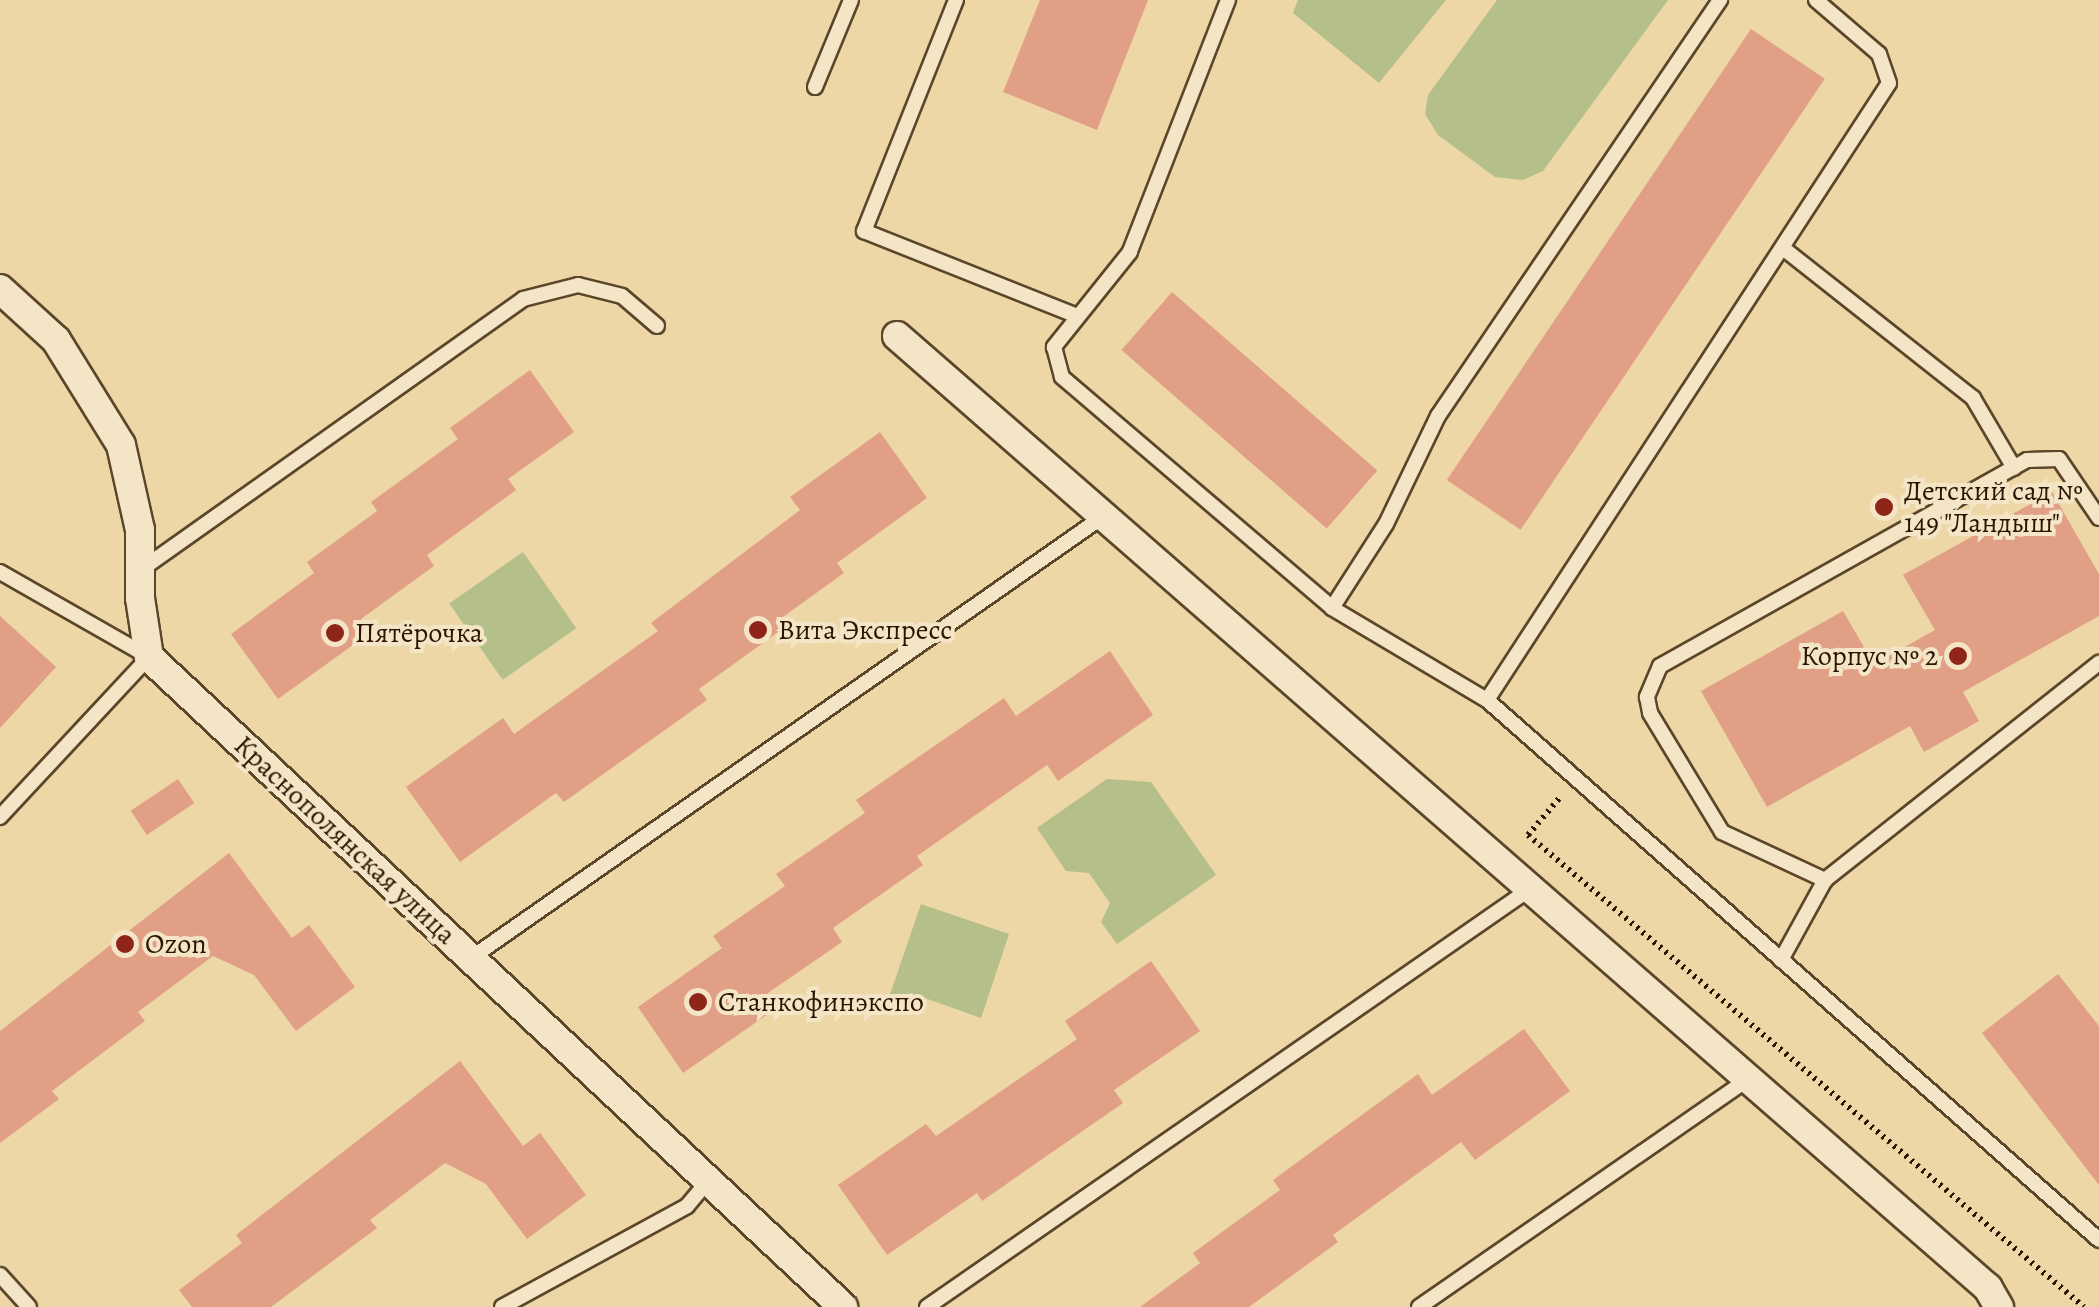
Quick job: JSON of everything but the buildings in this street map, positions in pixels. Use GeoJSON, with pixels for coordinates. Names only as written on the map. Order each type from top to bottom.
{"type":"FeatureCollection","features":[{"type":"Feature","properties":{"kind":"street"},"geometry":{"type":"LineString","coordinates":[[0,289],[56,340],[102,406],[133,485],[149,657]]}},
{"type":"Feature","properties":{"kind":"street"},"geometry":{"type":"LineString","coordinates":[[897,336],[1988,1288],[1999,1307]]}},
{"type":"Feature","properties":{"kind":"street","name":"Краснополянская улица"},"geometry":{"type":"LineString","coordinates":[[149,657],[843,1307]]}},
{"type":"Feature","properties":{"kind":"lane"},"geometry":{"type":"LineString","coordinates":[[815,87],[851,0]]}},
{"type":"Feature","properties":{"kind":"lane"},"geometry":{"type":"LineString","coordinates":[[956,0],[864,231],[1078,316]]}},
{"type":"Feature","properties":{"kind":"lane"},"geometry":{"type":"LineString","coordinates":[[1228,0],[1130,252],[1054,347],[1062,376],[1332,608],[1487,700],[2099,1240]]}},
{"type":"Feature","properties":{"kind":"lane"},"geometry":{"type":"LineString","coordinates":[[1332,608],[1386,524],[1438,416],[1720,0]]}},
{"type":"Feature","properties":{"kind":"lane"},"geometry":{"type":"LineString","coordinates":[[1487,700],[1889,83],[1880,54],[1816,0]]}},
{"type":"Feature","properties":{"kind":"lane"},"geometry":{"type":"LineString","coordinates":[[1782,248],[1973,398],[2014,468]]}},
{"type":"Feature","properties":{"kind":"lane"},"geometry":{"type":"LineString","coordinates":[[142,569],[523,299],[578,284],[622,296],[657,326]]}},
{"type":"Feature","properties":{"kind":"lane"},"geometry":{"type":"LineString","coordinates":[[1824,880],[1744,847],[1709,817],[1650,713],[1650,681],[1660,666],[2014,468],[2044,455],[2059,459],[2099,518]]}},
{"type":"Feature","properties":{"kind":"lane"},"geometry":{"type":"LineString","coordinates":[[472,958],[1104,516]]}},
{"type":"Feature","properties":{"kind":"lane"},"geometry":{"type":"LineString","coordinates":[[0,572],[149,657],[0,817]]}},
{"type":"Feature","properties":{"kind":"lane"},"geometry":{"type":"LineString","coordinates":[[1781,960],[1824,880],[2099,663]]}},
{"type":"Feature","properties":{"kind":"lane"},"geometry":{"type":"LineString","coordinates":[[927,1307],[1530,889]]}},
{"type":"Feature","properties":{"kind":"lane"},"geometry":{"type":"LineString","coordinates":[[1419,1307],[1748,1078]]}},
{"type":"Feature","properties":{"kind":"lane"},"geometry":{"type":"LineString","coordinates":[[502,1307],[687,1206],[709,1180]]}},
{"type":"Feature","properties":{"kind":"lane"},"geometry":{"type":"LineString","coordinates":[[0,1275],[30,1307]]}},
{"type":"Feature","properties":{"kind":"path"},"geometry":{"type":"LineString","coordinates":[[1503,865],[1576,778]]}},
{"type":"Feature","properties":{"kind":"path"},"geometry":{"type":"LineString","coordinates":[[1528,835],[2084,1307]]}},
{"type":"Feature","properties":{"kind":"green space"},"geometry":{"type":"Polygon","coordinates":[[[1298,0],[1446,0],[1379,83],[1293,13],[1298,0]]]}},
{"type":"Feature","properties":{"kind":"green space"},"geometry":{"type":"Polygon","coordinates":[[[1497,0],[1668,0],[1543,171],[1523,180],[1495,177],[1438,135],[1425,114],[1428,95],[1497,0]]]}},
{"type":"Feature","properties":{"kind":"green space"},"geometry":{"type":"Polygon","coordinates":[[[523,552],[576,628],[503,680],[449,604],[523,552]]]}},
{"type":"Feature","properties":{"kind":"green space"},"geometry":{"type":"Polygon","coordinates":[[[1107,779],[1151,782],[1216,875],[1117,944],[1101,922],[1110,903],[1089,873],[1066,871],[1037,828],[1107,779]]]}},
{"type":"Feature","properties":{"kind":"green space"},"geometry":{"type":"Polygon","coordinates":[[[921,904],[1009,934],[981,1018],[919,996],[913,1012],[887,1003],[921,904]]]}},
{"type":"Feature","properties":{"kind":"place","name":"Детский сад № 149 \"Ландыш\""},"geometry":{"type":"Point","coordinates":[1884,507]}},
{"type":"Feature","properties":{"kind":"place","name":"Вита Экспресс"},"geometry":{"type":"Point","coordinates":[758,630]}},
{"type":"Feature","properties":{"kind":"place","name":"Пятёрочка"},"geometry":{"type":"Point","coordinates":[335,633]}},
{"type":"Feature","properties":{"kind":"place","name":"Корпус № 2"},"geometry":{"type":"Point","coordinates":[1958,656]}},
{"type":"Feature","properties":{"kind":"place","name":"Ozon"},"geometry":{"type":"Point","coordinates":[125,944]}},
{"type":"Feature","properties":{"kind":"place","name":"Станкофинэкспо"},"geometry":{"type":"Point","coordinates":[698,1002]}}]}
